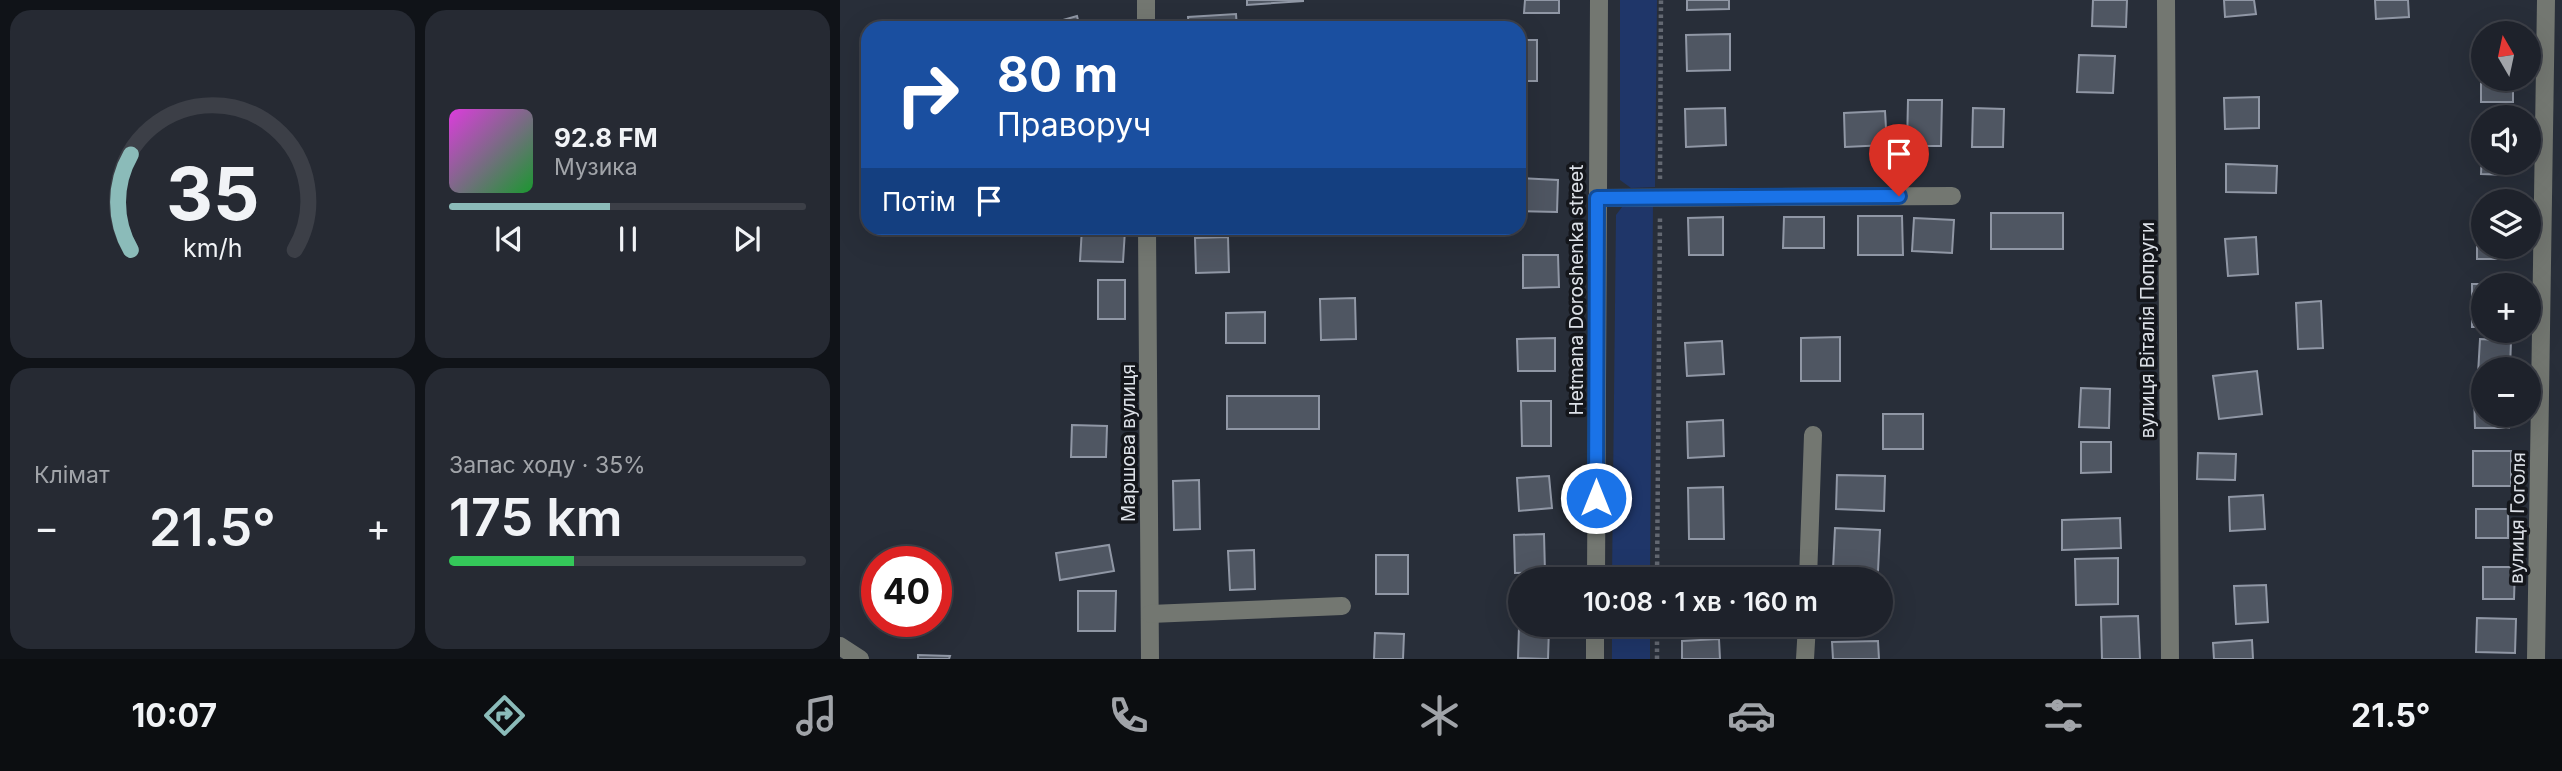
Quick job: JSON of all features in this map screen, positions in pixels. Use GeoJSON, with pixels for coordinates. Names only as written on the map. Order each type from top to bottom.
{"type":"FeatureCollection","features":[{"type":"Feature","properties":{"kind":"street"},"geometry":{"type":"LineString","coordinates":[[1146,0],[1146,21]]}},
{"type":"Feature","properties":{"kind":"street","name":"Hetmana Doroshenka street"},"geometry":{"type":"LineString","coordinates":[[1596,567],[1599,0]]}},
{"type":"Feature","properties":{"kind":"street","name":"вулиця Віталія Попруги"},"geometry":{"type":"LineString","coordinates":[[2166,0],[2170,659]]}},
{"type":"Feature","properties":{"kind":"street","name":"вулиця Гоголя"},"geometry":{"type":"LineString","coordinates":[[2536,659],[2546,0]]}},
{"type":"Feature","properties":{"kind":"street"},"geometry":{"type":"LineString","coordinates":[[1597,198],[1952,196]]}},
{"type":"Feature","properties":{"kind":"street","name":"Маршова вулиця"},"geometry":{"type":"LineString","coordinates":[[1147,235],[1150,659]]}},
{"type":"Feature","properties":{"kind":"street"},"geometry":{"type":"LineString","coordinates":[[1808,567],[1813,435]]}},
{"type":"Feature","properties":{"kind":"street"},"geometry":{"type":"LineString","coordinates":[[1150,614],[1342,607]]}},
{"type":"Feature","properties":{"kind":"street"},"geometry":{"type":"LineString","coordinates":[[1595,637],[1595,659]]}},
{"type":"Feature","properties":{"kind":"street"},"geometry":{"type":"LineString","coordinates":[[1805,659],[1806,637]]}},
{"type":"Feature","properties":{"kind":"street"},"geometry":{"type":"LineString","coordinates":[[840,646],[860,659]]}},
{"type":"Feature","properties":{"kind":"path"},"geometry":{"type":"LineString","coordinates":[[1657,567],[1661,0]]}},
{"type":"Feature","properties":{"kind":"path"},"geometry":{"type":"LineString","coordinates":[[1657,637],[1657,659]]}},
{"type":"Feature","properties":{"kind":"shaded area"},"geometry":{"type":"Polygon","coordinates":[[[1620,0],[1657,0],[1655,187],[1631,188],[1620,180],[1620,0]]]}},
{"type":"Feature","properties":{"kind":"shaded area"},"geometry":{"type":"Polygon","coordinates":[[[1653,204],[1650,567],[1612,567],[1616,215],[1622,207],[1653,204]]]}},
{"type":"Feature","properties":{"kind":"shaded area"},"geometry":{"type":"Polygon","coordinates":[[[1612,637],[1650,637],[1650,659],[1612,659],[1612,637]]]}},
{"type":"Feature","properties":{"kind":"building"},"geometry":{"type":"Polygon","coordinates":[[[1247,0],[1303,0],[1303,1],[1247,5],[1247,0]]]}},
{"type":"Feature","properties":{"kind":"building"},"geometry":{"type":"Polygon","coordinates":[[[1525,0],[1559,0],[1559,13],[1524,13],[1525,0]]]}},
{"type":"Feature","properties":{"kind":"building"},"geometry":{"type":"Polygon","coordinates":[[[1687,0],[1729,0],[1729,9],[1687,10],[1687,0]]]}},
{"type":"Feature","properties":{"kind":"building"},"geometry":{"type":"Polygon","coordinates":[[[2093,0],[2127,0],[2126,27],[2092,26],[2093,0]]]}},
{"type":"Feature","properties":{"kind":"building"},"geometry":{"type":"Polygon","coordinates":[[[2224,0],[2254,0],[2256,14],[2225,17],[2224,0]]]}},
{"type":"Feature","properties":{"kind":"building"},"geometry":{"type":"Polygon","coordinates":[[[2375,0],[2408,0],[2409,17],[2376,19],[2375,0]]]}},
{"type":"Feature","properties":{"kind":"building"},"geometry":{"type":"Polygon","coordinates":[[[1236,14],[1236,21],[1188,21],[1188,17],[1236,14]]]}},
{"type":"Feature","properties":{"kind":"building"},"geometry":{"type":"Polygon","coordinates":[[[1077,16],[1078,21],[1060,21],[1077,16]]]}},
{"type":"Feature","properties":{"kind":"building"},"geometry":{"type":"Polygon","coordinates":[[[1730,34],[1730,70],[1687,71],[1686,35],[1730,34]]]}},
{"type":"Feature","properties":{"kind":"building"},"geometry":{"type":"Polygon","coordinates":[[[1526,40],[1537,40],[1537,81],[1526,81],[1526,40]]]}},
{"type":"Feature","properties":{"kind":"building"},"geometry":{"type":"Polygon","coordinates":[[[2079,55],[2115,56],[2113,93],[2077,92],[2079,55]]]}},
{"type":"Feature","properties":{"kind":"building"},"geometry":{"type":"Polygon","coordinates":[[[2481,91],[2513,91],[2513,102],[2481,102],[2481,91]]]}},
{"type":"Feature","properties":{"kind":"building"},"geometry":{"type":"Polygon","coordinates":[[[2259,97],[2259,128],[2225,129],[2224,98],[2259,97]]]}},
{"type":"Feature","properties":{"kind":"building"},"geometry":{"type":"Polygon","coordinates":[[[1908,100],[1942,100],[1941,146],[1907,146],[1908,100]]]}},
{"type":"Feature","properties":{"kind":"building"},"geometry":{"type":"Polygon","coordinates":[[[1725,108],[1726,145],[1686,147],[1685,109],[1725,108]]]}},
{"type":"Feature","properties":{"kind":"building"},"geometry":{"type":"Polygon","coordinates":[[[1973,108],[2004,109],[2003,147],[1972,147],[1973,108]]]}},
{"type":"Feature","properties":{"kind":"building"},"geometry":{"type":"Polygon","coordinates":[[[1885,111],[1887,145],[1845,147],[1844,113],[1885,111]]]}},
{"type":"Feature","properties":{"kind":"building"},"geometry":{"type":"Polygon","coordinates":[[[2226,164],[2277,166],[2276,193],[2226,192],[2226,164]]]}},
{"type":"Feature","properties":{"kind":"building"},"geometry":{"type":"Polygon","coordinates":[[[1526,178],[1558,180],[1557,212],[1526,211],[1526,178]]]}},
{"type":"Feature","properties":{"kind":"building"},"geometry":{"type":"Polygon","coordinates":[[[1991,213],[2063,213],[2063,249],[1991,249],[1991,213]]]}},
{"type":"Feature","properties":{"kind":"building"},"geometry":{"type":"Polygon","coordinates":[[[1858,216],[1902,216],[1903,255],[1858,255],[1858,216]]]}},
{"type":"Feature","properties":{"kind":"building"},"geometry":{"type":"Polygon","coordinates":[[[1723,217],[1723,255],[1689,255],[1688,218],[1723,217]]]}},
{"type":"Feature","properties":{"kind":"building"},"geometry":{"type":"Polygon","coordinates":[[[1784,217],[1824,217],[1824,248],[1783,248],[1784,217]]]}},
{"type":"Feature","properties":{"kind":"building"},"geometry":{"type":"Polygon","coordinates":[[[1914,218],[1954,220],[1952,253],[1912,251],[1914,218]]]}},
{"type":"Feature","properties":{"kind":"building"},"geometry":{"type":"Polygon","coordinates":[[[1082,235],[1125,235],[1123,262],[1080,261],[1082,235]]]}},
{"type":"Feature","properties":{"kind":"building"},"geometry":{"type":"Polygon","coordinates":[[[1228,237],[1229,272],[1196,273],[1195,238],[1228,237]]]}},
{"type":"Feature","properties":{"kind":"building"},"geometry":{"type":"Polygon","coordinates":[[[2256,237],[2258,274],[2228,276],[2225,239],[2256,237]]]}},
{"type":"Feature","properties":{"kind":"building"},"geometry":{"type":"Polygon","coordinates":[[[1523,255],[1558,255],[1559,287],[1523,288],[1523,255]]]}},
{"type":"Feature","properties":{"kind":"building"},"geometry":{"type":"Polygon","coordinates":[[[1098,280],[1125,280],[1125,319],[1098,319],[1098,280]]]}},
{"type":"Feature","properties":{"kind":"building"},"geometry":{"type":"Polygon","coordinates":[[[1355,298],[1356,339],[1321,340],[1320,299],[1355,298]]]}},
{"type":"Feature","properties":{"kind":"building"},"geometry":{"type":"Polygon","coordinates":[[[2321,301],[2323,348],[2298,349],[2296,303],[2321,301]]]}},
{"type":"Feature","properties":{"kind":"building"},"geometry":{"type":"Polygon","coordinates":[[[1265,312],[1265,343],[1226,343],[1226,313],[1265,312]]]}},
{"type":"Feature","properties":{"kind":"building"},"geometry":{"type":"Polygon","coordinates":[[[1840,337],[1840,381],[1801,381],[1801,338],[1840,337]]]}},
{"type":"Feature","properties":{"kind":"building"},"geometry":{"type":"Polygon","coordinates":[[[1555,338],[1555,371],[1518,371],[1517,339],[1555,338]]]}},
{"type":"Feature","properties":{"kind":"building"},"geometry":{"type":"Polygon","coordinates":[[[1722,341],[1724,374],[1687,376],[1685,343],[1722,341]]]}},
{"type":"Feature","properties":{"kind":"building"},"geometry":{"type":"Polygon","coordinates":[[[2480,343],[2511,343],[2510,357],[2479,357],[2480,343]]]}},
{"type":"Feature","properties":{"kind":"building"},"geometry":{"type":"Polygon","coordinates":[[[2257,371],[2262,414],[2219,419],[2213,376],[2257,371]]]}},
{"type":"Feature","properties":{"kind":"building"},"geometry":{"type":"Polygon","coordinates":[[[2081,388],[2110,389],[2109,428],[2079,427],[2081,388]]]}},
{"type":"Feature","properties":{"kind":"building"},"geometry":{"type":"Polygon","coordinates":[[[1227,396],[1319,396],[1319,429],[1227,429],[1227,396]]]}},
{"type":"Feature","properties":{"kind":"building"},"geometry":{"type":"Polygon","coordinates":[[[1521,401],[1551,401],[1551,446],[1522,446],[1521,401]]]}},
{"type":"Feature","properties":{"kind":"building"},"geometry":{"type":"Polygon","coordinates":[[[1883,414],[1923,414],[1923,449],[1883,449],[1883,414]]]}},
{"type":"Feature","properties":{"kind":"building"},"geometry":{"type":"Polygon","coordinates":[[[1723,420],[1724,456],[1688,458],[1687,422],[1723,420]]]}},
{"type":"Feature","properties":{"kind":"building"},"geometry":{"type":"Polygon","coordinates":[[[1072,425],[1107,426],[1106,457],[1071,457],[1072,425]]]}},
{"type":"Feature","properties":{"kind":"building"},"geometry":{"type":"Polygon","coordinates":[[[2475,427],[2509,427],[2509,428],[2475,427]]]}},
{"type":"Feature","properties":{"kind":"building"},"geometry":{"type":"Polygon","coordinates":[[[2081,442],[2111,442],[2111,472],[2081,473],[2081,442]]]}},
{"type":"Feature","properties":{"kind":"building"},"geometry":{"type":"Polygon","coordinates":[[[2473,451],[2511,451],[2511,486],[2473,486],[2473,451]]]}},
{"type":"Feature","properties":{"kind":"building"},"geometry":{"type":"Polygon","coordinates":[[[2198,453],[2236,454],[2235,480],[2197,479],[2198,453]]]}},
{"type":"Feature","properties":{"kind":"building"},"geometry":{"type":"Polygon","coordinates":[[[1837,475],[1885,476],[1884,511],[1836,509],[1837,475]]]}},
{"type":"Feature","properties":{"kind":"building"},"geometry":{"type":"Polygon","coordinates":[[[1549,476],[1552,508],[1519,511],[1517,478],[1549,476]]]}},
{"type":"Feature","properties":{"kind":"building"},"geometry":{"type":"Polygon","coordinates":[[[1199,480],[1200,529],[1174,530],[1173,481],[1199,480]]]}},
{"type":"Feature","properties":{"kind":"building"},"geometry":{"type":"Polygon","coordinates":[[[1723,487],[1724,539],[1689,539],[1688,488],[1723,487]]]}},
{"type":"Feature","properties":{"kind":"building"},"geometry":{"type":"Polygon","coordinates":[[[2263,495],[2265,529],[2230,531],[2229,497],[2263,495]]]}},
{"type":"Feature","properties":{"kind":"building"},"geometry":{"type":"Polygon","coordinates":[[[2476,509],[2508,509],[2508,538],[2476,538],[2476,509]]]}},
{"type":"Feature","properties":{"kind":"building"},"geometry":{"type":"Polygon","coordinates":[[[2120,518],[2121,548],[2062,550],[2062,520],[2120,518]]]}},
{"type":"Feature","properties":{"kind":"building"},"geometry":{"type":"Polygon","coordinates":[[[1835,528],[1880,530],[1878,567],[1833,567],[1835,528]]]}},
{"type":"Feature","properties":{"kind":"building"},"geometry":{"type":"Polygon","coordinates":[[[1544,534],[1545,567],[1515,567],[1514,535],[1544,534]]]}},
{"type":"Feature","properties":{"kind":"building"},"geometry":{"type":"Polygon","coordinates":[[[1109,545],[1114,571],[1060,580],[1056,553],[1109,545]]]}},
{"type":"Feature","properties":{"kind":"building"},"geometry":{"type":"Polygon","coordinates":[[[1254,550],[1255,589],[1230,590],[1228,551],[1254,550]]]}},
{"type":"Feature","properties":{"kind":"building"},"geometry":{"type":"Polygon","coordinates":[[[1376,555],[1408,555],[1408,594],[1376,594],[1376,555]]]}},
{"type":"Feature","properties":{"kind":"building"},"geometry":{"type":"Polygon","coordinates":[[[2118,558],[2118,604],[2076,605],[2075,559],[2118,558]]]}},
{"type":"Feature","properties":{"kind":"building"},"geometry":{"type":"Polygon","coordinates":[[[2483,567],[2515,567],[2514,599],[2483,599],[2483,567]]]}},
{"type":"Feature","properties":{"kind":"building"},"geometry":{"type":"Polygon","coordinates":[[[2266,585],[2268,622],[2236,624],[2234,586],[2266,585]]]}},
{"type":"Feature","properties":{"kind":"building"},"geometry":{"type":"Polygon","coordinates":[[[1078,591],[1116,591],[1115,631],[1078,631],[1078,591]]]}},
{"type":"Feature","properties":{"kind":"building"},"geometry":{"type":"Polygon","coordinates":[[[2138,616],[2140,659],[2102,659],[2101,617],[2138,616]]]}},
{"type":"Feature","properties":{"kind":"building"},"geometry":{"type":"Polygon","coordinates":[[[2477,618],[2516,619],[2515,653],[2476,652],[2477,618]]]}},
{"type":"Feature","properties":{"kind":"building"},"geometry":{"type":"Polygon","coordinates":[[[1375,633],[1404,634],[1403,659],[1374,659],[1375,633]]]}},
{"type":"Feature","properties":{"kind":"building"},"geometry":{"type":"Polygon","coordinates":[[[1519,637],[1549,637],[1548,659],[1518,658],[1519,637]]]}},
{"type":"Feature","properties":{"kind":"building"},"geometry":{"type":"Polygon","coordinates":[[[1719,639],[1720,659],[1682,659],[1682,641],[1719,639]]]}},
{"type":"Feature","properties":{"kind":"building"},"geometry":{"type":"Polygon","coordinates":[[[2252,640],[2253,659],[2214,659],[2213,643],[2252,640]]]}},
{"type":"Feature","properties":{"kind":"building"},"geometry":{"type":"Polygon","coordinates":[[[1878,641],[1879,659],[1833,659],[1832,642],[1878,641]]]}},
{"type":"Feature","properties":{"kind":"building"},"geometry":{"type":"Polygon","coordinates":[[[918,655],[950,656],[949,659],[918,659],[918,655]]]}},
{"type":"Feature","properties":{"kind":"route"},"geometry":{"type":"LineString","coordinates":[[1596,498],[1597,198],[1899,196]]}}]}
